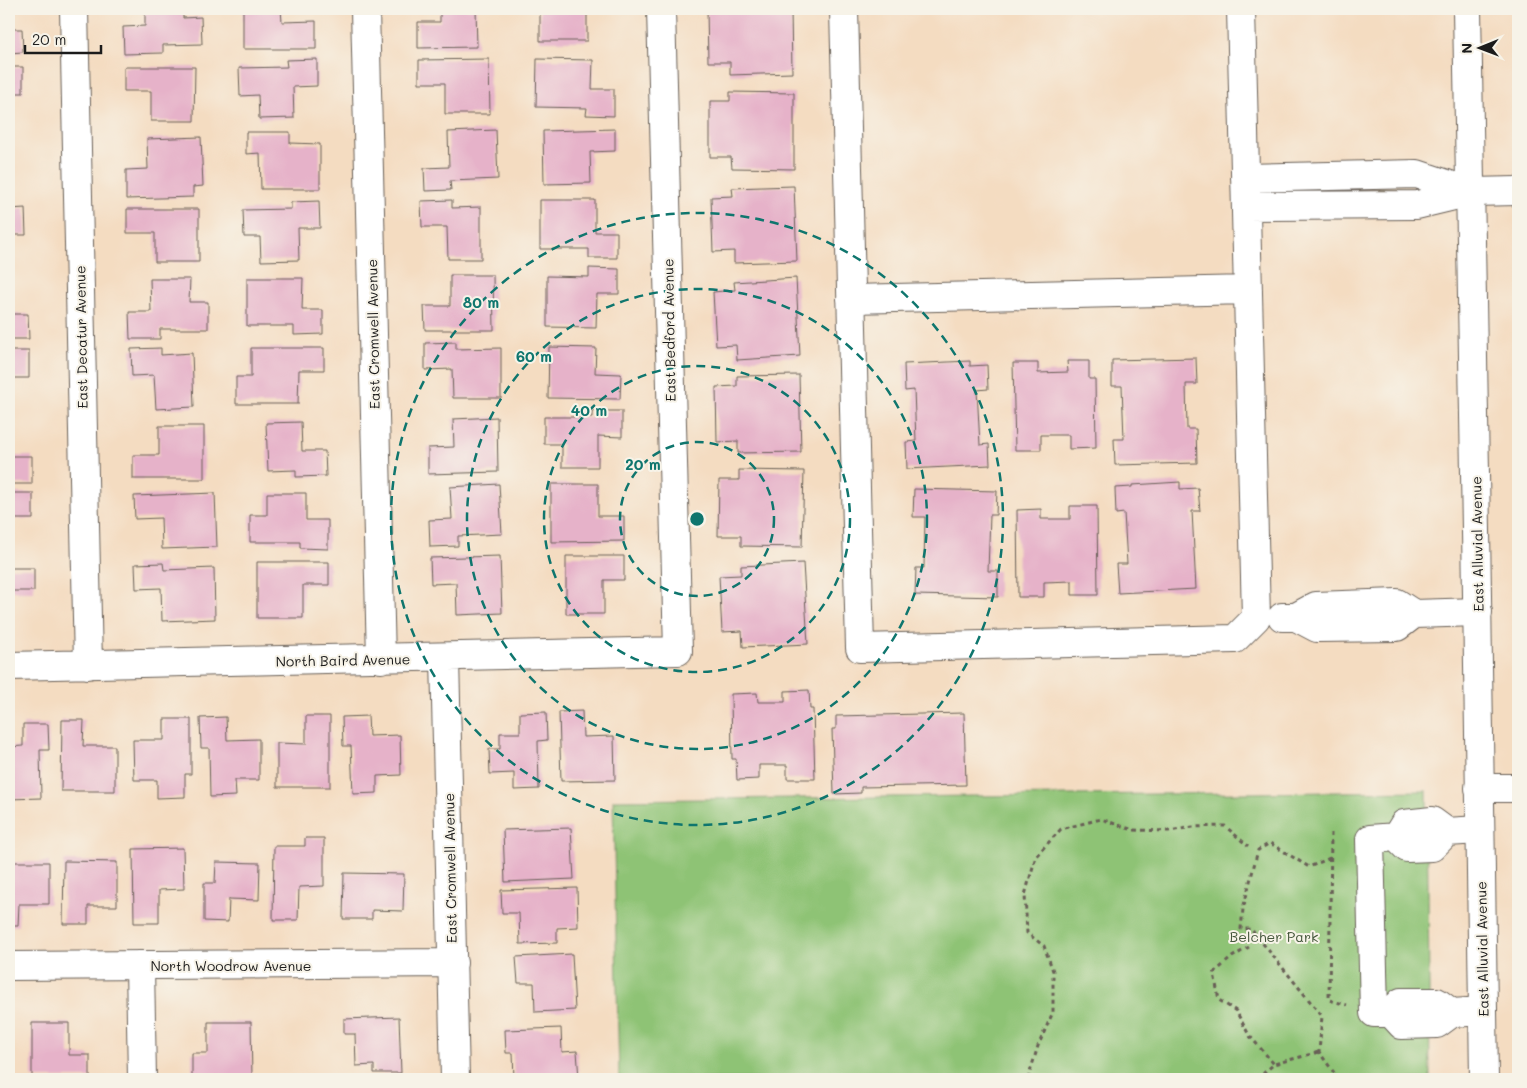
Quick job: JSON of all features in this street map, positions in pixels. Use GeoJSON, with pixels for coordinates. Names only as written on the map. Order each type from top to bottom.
{"type":"FeatureCollection","features":[{"type":"Feature","properties":{"kind":"street","name":"East Decatur Avenue"},"geometry":{"type":"LineString","coordinates":[[74,9],[88,665]]}},
{"type":"Feature","properties":{"kind":"street","name":"East Cromwell Avenue"},"geometry":{"type":"LineString","coordinates":[[365,9],[381,659]]}},
{"type":"Feature","properties":{"kind":"street","name":"East Bedford Avenue"},"geometry":{"type":"LineString","coordinates":[[661,9],[678,651]]}},
{"type":"Feature","properties":{"kind":"street"},"geometry":{"type":"LineString","coordinates":[[844,9],[860,648],[1235,639],[1256,618],[1296,617],[1317,628],[1397,627],[1414,614],[1478,612]]}},
{"type":"Feature","properties":{"kind":"street"},"geometry":{"type":"LineString","coordinates":[[1241,9],[1256,618]]}},
{"type":"Feature","properties":{"kind":"street","name":"East Alluvial Avenue"},"geometry":{"type":"LineString","coordinates":[[1467,9],[1484,1079]]}},
{"type":"Feature","properties":{"kind":"street"},"geometry":{"type":"LineString","coordinates":[[1245,178],[1417,174],[1471,192]]}},
{"type":"Feature","properties":{"kind":"street"},"geometry":{"type":"LineString","coordinates":[[1246,206],[1418,205],[1471,192],[1518,191]]}},
{"type":"Feature","properties":{"kind":"street"},"geometry":{"type":"LineString","coordinates":[[851,299],[1248,290]]}},
{"type":"Feature","properties":{"kind":"street","name":"North Baird Avenue"},"geometry":{"type":"LineString","coordinates":[[9,666],[445,658],[678,651]]}},
{"type":"Feature","properties":{"kind":"street","name":"East Cromwell Avenue"},"geometry":{"type":"LineString","coordinates":[[445,658],[455,1079]]}},
{"type":"Feature","properties":{"kind":"street"},"geometry":{"type":"LineString","coordinates":[[1479,788],[1518,788]]}},
{"type":"Feature","properties":{"kind":"street"},"geometry":{"type":"LineString","coordinates":[[1479,830],[1447,832],[1432,821],[1404,824],[1396,837],[1370,839],[1374,1013],[1391,1013],[1401,1002],[1437,1002],[1452,1013],[1482,1011]]}},
{"type":"Feature","properties":{"kind":"street","name":"North Woodrow Avenue"},"geometry":{"type":"LineString","coordinates":[[9,966],[453,963]]}},
{"type":"Feature","properties":{"kind":"street"},"geometry":{"type":"LineString","coordinates":[[140,965],[142,1079]]}},
{"type":"Feature","properties":{"kind":"path"},"geometry":{"type":"LineString","coordinates":[[1028,1079],[1038,1046],[1053,1012],[1053,971],[1044,946],[1027,933],[1025,895],[1036,856],[1061,829],[1101,819],[1133,830],[1169,831],[1193,827],[1225,826],[1248,846]]}},
{"type":"Feature","properties":{"kind":"path"},"geometry":{"type":"LineString","coordinates":[[1330,858],[1309,867],[1270,843],[1258,850],[1243,909],[1241,929],[1251,929],[1322,1016],[1319,1052],[1335,1074],[1336,1079]]}},
{"type":"Feature","properties":{"kind":"path"},"geometry":{"type":"LineString","coordinates":[[1249,947],[1232,957],[1214,973],[1219,1000],[1236,1011],[1249,1035],[1274,1064]]}},
{"type":"Feature","properties":{"kind":"path"},"geometry":{"type":"LineString","coordinates":[[1257,1079],[1274,1064],[1319,1052]]}},
{"type":"Feature","properties":{"kind":"green space","name":"Belcher Park"},"geometry":{"type":"Polygon","coordinates":[[[1427,791],[1430,1079],[619,1079],[613,800],[1427,791]]]}},
{"type":"Feature","properties":{"kind":"building"},"geometry":{"type":"Polygon","coordinates":[[[145,9],[183,9],[183,18],[201,17],[202,44],[163,45],[163,53],[124,54],[123,27],[145,26],[145,9]]]}},
{"type":"Feature","properties":{"kind":"building"},"geometry":{"type":"Polygon","coordinates":[[[243,9],[281,9],[282,22],[316,21],[316,49],[243,49],[243,9]]]}},
{"type":"Feature","properties":{"kind":"building"},"geometry":{"type":"Polygon","coordinates":[[[440,9],[476,9],[477,47],[418,48],[418,22],[440,22],[440,9]]]}},
{"type":"Feature","properties":{"kind":"building"},"geometry":{"type":"Polygon","coordinates":[[[540,9],[587,9],[587,41],[540,41],[540,9]]]}},
{"type":"Feature","properties":{"kind":"building"},"geometry":{"type":"Polygon","coordinates":[[[707,9],[791,9],[792,73],[730,75],[730,62],[708,62],[707,9]]]}},
{"type":"Feature","properties":{"kind":"building"},"geometry":{"type":"Polygon","coordinates":[[[9,29],[22,29],[23,52],[9,53],[9,29]]]}},
{"type":"Feature","properties":{"kind":"building"},"geometry":{"type":"Polygon","coordinates":[[[317,59],[317,86],[293,87],[294,118],[259,119],[258,95],[240,96],[239,68],[287,67],[286,60],[317,59]]]}},
{"type":"Feature","properties":{"kind":"building"},"geometry":{"type":"Polygon","coordinates":[[[489,59],[490,114],[445,114],[445,83],[419,83],[419,60],[489,59]]]}},
{"type":"Feature","properties":{"kind":"building"},"geometry":{"type":"Polygon","coordinates":[[[537,59],[593,60],[592,89],[614,89],[614,116],[586,115],[587,108],[536,107],[537,59]]]}},
{"type":"Feature","properties":{"kind":"building"},"geometry":{"type":"Polygon","coordinates":[[[9,67],[23,67],[23,93],[9,93],[9,67]]]}},
{"type":"Feature","properties":{"kind":"building"},"geometry":{"type":"Polygon","coordinates":[[[124,67],[195,67],[194,121],[151,121],[151,91],[124,91],[124,67]]]}},
{"type":"Feature","properties":{"kind":"building"},"geometry":{"type":"Polygon","coordinates":[[[730,92],[794,93],[794,169],[732,168],[731,157],[710,157],[710,101],[730,101],[730,92]]]}},
{"type":"Feature","properties":{"kind":"building"},"geometry":{"type":"Polygon","coordinates":[[[615,129],[615,151],[590,152],[591,183],[544,184],[543,131],[615,129]]]}},
{"type":"Feature","properties":{"kind":"building"},"geometry":{"type":"Polygon","coordinates":[[[496,130],[498,179],[450,181],[451,190],[425,191],[424,168],[449,167],[448,132],[496,130]]]}},
{"type":"Feature","properties":{"kind":"building"},"geometry":{"type":"Polygon","coordinates":[[[246,132],[290,132],[290,143],[320,144],[320,189],[261,189],[260,153],[246,154],[246,132]]]}},
{"type":"Feature","properties":{"kind":"building"},"geometry":{"type":"Polygon","coordinates":[[[201,137],[203,186],[193,187],[193,197],[126,199],[126,170],[148,169],[147,139],[201,137]]]}},
{"type":"Feature","properties":{"kind":"building"},"geometry":{"type":"Polygon","coordinates":[[[794,186],[797,261],[734,263],[734,251],[713,252],[711,197],[733,196],[732,188],[794,186]]]}},
{"type":"Feature","properties":{"kind":"building"},"geometry":{"type":"Polygon","coordinates":[[[452,200],[452,208],[481,207],[481,259],[448,259],[447,227],[422,227],[421,201],[452,200]]]}},
{"type":"Feature","properties":{"kind":"building"},"geometry":{"type":"Polygon","coordinates":[[[540,200],[595,200],[595,232],[617,232],[617,258],[589,258],[589,249],[540,249],[540,200]]]}},
{"type":"Feature","properties":{"kind":"building"},"geometry":{"type":"Polygon","coordinates":[[[319,201],[320,228],[298,228],[299,260],[261,261],[260,237],[244,237],[243,210],[291,209],[291,202],[319,201]]]}},
{"type":"Feature","properties":{"kind":"building"},"geometry":{"type":"Polygon","coordinates":[[[25,208],[26,235],[9,235],[9,209],[25,208]]]}},
{"type":"Feature","properties":{"kind":"building"},"geometry":{"type":"Polygon","coordinates":[[[127,209],[199,209],[199,262],[155,262],[155,233],[127,233],[127,209]]]}},
{"type":"Feature","properties":{"kind":"building"},"geometry":{"type":"Polygon","coordinates":[[[589,268],[619,269],[619,294],[597,294],[596,328],[547,327],[547,276],[589,277],[589,268]]]}},
{"type":"Feature","properties":{"kind":"building"},"geometry":{"type":"Polygon","coordinates":[[[450,275],[493,275],[494,330],[425,330],[424,306],[450,306],[450,275]]]}},
{"type":"Feature","properties":{"kind":"building"},"geometry":{"type":"Polygon","coordinates":[[[247,278],[303,278],[302,310],[323,310],[323,334],[294,335],[294,326],[247,326],[247,278]]]}},
{"type":"Feature","properties":{"kind":"building"},"geometry":{"type":"Polygon","coordinates":[[[796,278],[800,356],[737,360],[736,345],[716,346],[713,292],[735,290],[734,282],[796,278]]]}},
{"type":"Feature","properties":{"kind":"building"},"geometry":{"type":"Polygon","coordinates":[[[150,279],[190,279],[189,302],[208,302],[208,329],[160,329],[160,339],[130,339],[129,312],[151,312],[150,279]]]}},
{"type":"Feature","properties":{"kind":"building"},"geometry":{"type":"Polygon","coordinates":[[[9,314],[28,314],[29,339],[9,339],[9,314]]]}},
{"type":"Feature","properties":{"kind":"building"},"geometry":{"type":"Polygon","coordinates":[[[456,342],[456,349],[501,348],[501,398],[453,398],[452,369],[425,370],[425,343],[456,342]]]}},
{"type":"Feature","properties":{"kind":"building"},"geometry":{"type":"Polygon","coordinates":[[[549,347],[596,348],[595,373],[621,374],[620,399],[548,398],[549,347]]]}},
{"type":"Feature","properties":{"kind":"building"},"geometry":{"type":"Polygon","coordinates":[[[161,348],[161,355],[192,353],[194,407],[156,409],[154,375],[132,376],[131,349],[161,348]]]}},
{"type":"Feature","properties":{"kind":"building"},"geometry":{"type":"Polygon","coordinates":[[[251,348],[324,348],[324,370],[299,370],[298,404],[236,404],[236,377],[251,377],[251,348]]]}},
{"type":"Feature","properties":{"kind":"building"},"geometry":{"type":"Polygon","coordinates":[[[9,351],[29,351],[29,378],[9,378],[9,351]]]}},
{"type":"Feature","properties":{"kind":"building"},"geometry":{"type":"Polygon","coordinates":[[[1196,358],[1197,384],[1186,384],[1187,429],[1196,429],[1197,463],[1115,465],[1114,439],[1124,439],[1122,386],[1112,386],[1112,360],[1196,358]]]}},
{"type":"Feature","properties":{"kind":"building"},"geometry":{"type":"Polygon","coordinates":[[[970,361],[970,366],[987,365],[988,389],[977,390],[980,445],[989,444],[990,465],[907,469],[906,442],[916,441],[914,390],[905,391],[904,364],[970,361]]]}},
{"type":"Feature","properties":{"kind":"building"},"geometry":{"type":"Polygon","coordinates":[[[1067,361],[1089,361],[1089,379],[1095,379],[1096,448],[1069,449],[1069,435],[1041,435],[1041,450],[1015,450],[1013,363],[1038,363],[1038,373],[1068,372],[1067,361]]]}},
{"type":"Feature","properties":{"kind":"building"},"geometry":{"type":"Polygon","coordinates":[[[799,375],[801,452],[738,453],[738,441],[717,442],[716,387],[737,386],[737,376],[799,375]]]}},
{"type":"Feature","properties":{"kind":"building"},"geometry":{"type":"Polygon","coordinates":[[[592,411],[622,411],[622,437],[598,436],[598,467],[562,467],[562,444],[544,444],[544,417],[592,417],[592,411]]]}},
{"type":"Feature","properties":{"kind":"building"},"geometry":{"type":"Polygon","coordinates":[[[497,417],[498,472],[428,474],[428,448],[454,447],[453,419],[497,417]]]}},
{"type":"Feature","properties":{"kind":"building"},"geometry":{"type":"Polygon","coordinates":[[[301,422],[302,451],[325,451],[326,476],[296,477],[296,470],[268,471],[266,423],[301,422]]]}},
{"type":"Feature","properties":{"kind":"building"},"geometry":{"type":"Polygon","coordinates":[[[9,426],[11,426],[11,456],[32,456],[32,484],[9,484],[9,426]]]}},
{"type":"Feature","properties":{"kind":"building"},"geometry":{"type":"Polygon","coordinates":[[[159,426],[204,426],[204,479],[133,479],[133,455],[159,455],[159,426]]]}},
{"type":"Feature","properties":{"kind":"building"},"geometry":{"type":"Polygon","coordinates":[[[739,470],[804,471],[802,547],[741,546],[741,536],[718,536],[719,480],[739,480],[739,470]]]}},
{"type":"Feature","properties":{"kind":"building"},"geometry":{"type":"Polygon","coordinates":[[[1180,482],[1180,489],[1198,488],[1200,511],[1192,511],[1196,589],[1118,593],[1116,564],[1127,564],[1124,513],[1116,514],[1115,488],[1180,482]]]}},
{"type":"Feature","properties":{"kind":"building"},"geometry":{"type":"Polygon","coordinates":[[[499,484],[502,534],[458,536],[458,546],[430,547],[429,520],[452,519],[450,487],[499,484]]]}},
{"type":"Feature","properties":{"kind":"building"},"geometry":{"type":"Polygon","coordinates":[[[551,484],[598,484],[598,516],[624,516],[624,541],[551,542],[551,484]]]}},
{"type":"Feature","properties":{"kind":"building"},"geometry":{"type":"Polygon","coordinates":[[[914,489],[997,491],[996,515],[990,515],[988,571],[998,571],[998,597],[915,595],[916,568],[924,568],[925,517],[913,517],[914,489]]]}},
{"type":"Feature","properties":{"kind":"building"},"geometry":{"type":"Polygon","coordinates":[[[9,493],[33,493],[33,519],[9,519],[9,493]]]}},
{"type":"Feature","properties":{"kind":"building"},"geometry":{"type":"Polygon","coordinates":[[[215,493],[217,547],[162,549],[161,518],[135,519],[134,496],[215,493]]]}},
{"type":"Feature","properties":{"kind":"building"},"geometry":{"type":"Polygon","coordinates":[[[267,493],[306,493],[306,520],[328,520],[328,549],[300,548],[300,542],[250,542],[250,515],[267,515],[267,493]]]}},
{"type":"Feature","properties":{"kind":"building"},"geometry":{"type":"Polygon","coordinates":[[[1070,506],[1097,506],[1098,595],[1072,595],[1072,581],[1044,582],[1044,597],[1018,597],[1017,510],[1041,509],[1041,519],[1070,519],[1070,506]]]}},
{"type":"Feature","properties":{"kind":"building"},"geometry":{"type":"Polygon","coordinates":[[[500,556],[502,613],[457,615],[456,583],[431,584],[430,558],[500,556]]]}},
{"type":"Feature","properties":{"kind":"building"},"geometry":{"type":"Polygon","coordinates":[[[566,556],[624,556],[624,580],[604,580],[604,614],[566,614],[566,556]]]}},
{"type":"Feature","properties":{"kind":"building"},"geometry":{"type":"Polygon","coordinates":[[[257,562],[329,562],[329,585],[303,585],[303,618],[257,618],[257,562]]]}},
{"type":"Feature","properties":{"kind":"building"},"geometry":{"type":"Polygon","coordinates":[[[163,563],[164,570],[214,568],[215,619],[162,621],[161,588],[136,589],[135,564],[163,563]]]}},
{"type":"Feature","properties":{"kind":"building"},"geometry":{"type":"Polygon","coordinates":[[[803,563],[808,644],[743,647],[742,631],[722,632],[719,576],[741,575],[741,566],[803,563]]]}},
{"type":"Feature","properties":{"kind":"building"},"geometry":{"type":"Polygon","coordinates":[[[9,568],[34,568],[34,591],[9,591],[9,568]]]}},
{"type":"Feature","properties":{"kind":"building"},"geometry":{"type":"Polygon","coordinates":[[[809,690],[810,709],[813,709],[815,779],[787,779],[787,765],[759,765],[759,779],[737,780],[736,759],[732,759],[731,694],[757,693],[758,702],[785,702],[785,691],[809,690]]]}},
{"type":"Feature","properties":{"kind":"building"},"geometry":{"type":"Polygon","coordinates":[[[582,711],[583,737],[614,736],[615,780],[561,781],[559,712],[582,711]]]}},
{"type":"Feature","properties":{"kind":"building"},"geometry":{"type":"Polygon","coordinates":[[[546,712],[547,740],[538,741],[539,789],[514,790],[514,773],[490,774],[489,749],[500,749],[500,733],[520,733],[520,713],[546,712]]]}},
{"type":"Feature","properties":{"kind":"building"},"geometry":{"type":"Polygon","coordinates":[[[964,713],[966,785],[861,787],[861,793],[834,794],[832,729],[836,729],[836,716],[964,713]]]}},
{"type":"Feature","properties":{"kind":"building"},"geometry":{"type":"Polygon","coordinates":[[[306,716],[330,716],[330,787],[277,787],[277,743],[306,744],[306,716]]]}},
{"type":"Feature","properties":{"kind":"building"},"geometry":{"type":"Polygon","coordinates":[[[368,716],[369,736],[400,735],[401,775],[377,776],[377,793],[353,794],[351,746],[343,746],[342,717],[368,716]]]}},
{"type":"Feature","properties":{"kind":"building"},"geometry":{"type":"Polygon","coordinates":[[[226,717],[227,740],[259,739],[259,780],[235,780],[236,796],[210,797],[209,748],[201,748],[200,718],[226,717]]]}},
{"type":"Feature","properties":{"kind":"building"},"geometry":{"type":"Polygon","coordinates":[[[164,719],[191,719],[191,774],[185,774],[185,797],[157,798],[157,780],[134,780],[133,740],[164,740],[164,719]]]}},
{"type":"Feature","properties":{"kind":"building"},"geometry":{"type":"Polygon","coordinates":[[[62,720],[84,720],[83,746],[115,746],[115,791],[61,791],[62,720]]]}},
{"type":"Feature","properties":{"kind":"building"},"geometry":{"type":"Polygon","coordinates":[[[23,724],[48,724],[49,750],[40,750],[41,798],[9,799],[9,747],[23,746],[23,724]]]}},
{"type":"Feature","properties":{"kind":"building"},"geometry":{"type":"Polygon","coordinates":[[[571,828],[574,879],[505,882],[503,830],[571,828]]]}},
{"type":"Feature","properties":{"kind":"building"},"geometry":{"type":"Polygon","coordinates":[[[305,838],[324,838],[324,886],[299,887],[298,920],[273,920],[274,846],[305,846],[305,838]]]}},
{"type":"Feature","properties":{"kind":"building"},"geometry":{"type":"Polygon","coordinates":[[[183,848],[184,889],[159,890],[159,923],[134,923],[133,849],[183,848]]]}},
{"type":"Feature","properties":{"kind":"building"},"geometry":{"type":"Polygon","coordinates":[[[64,861],[117,862],[117,906],[88,906],[88,924],[63,924],[64,861]]]}},
{"type":"Feature","properties":{"kind":"building"},"geometry":{"type":"Polygon","coordinates":[[[9,862],[49,862],[49,904],[19,904],[18,926],[9,926],[9,862]]]}},
{"type":"Feature","properties":{"kind":"building"},"geometry":{"type":"Polygon","coordinates":[[[216,862],[260,863],[259,900],[229,899],[228,922],[204,921],[204,883],[215,883],[216,862]]]}},
{"type":"Feature","properties":{"kind":"building"},"geometry":{"type":"Polygon","coordinates":[[[344,873],[404,874],[403,911],[372,910],[372,919],[343,919],[344,873]]]}},
{"type":"Feature","properties":{"kind":"building"},"geometry":{"type":"Polygon","coordinates":[[[577,888],[578,927],[557,928],[557,943],[520,944],[519,913],[502,913],[501,890],[577,888]]]}},
{"type":"Feature","properties":{"kind":"building"},"geometry":{"type":"Polygon","coordinates":[[[572,954],[575,1010],[535,1012],[534,983],[518,983],[516,957],[572,954]]]}},
{"type":"Feature","properties":{"kind":"building"},"geometry":{"type":"Polygon","coordinates":[[[399,1017],[401,1073],[374,1073],[374,1065],[356,1066],[355,1034],[344,1034],[344,1019],[399,1017]]]}},
{"type":"Feature","properties":{"kind":"building"},"geometry":{"type":"Polygon","coordinates":[[[208,1022],[251,1022],[252,1078],[192,1079],[192,1053],[208,1053],[208,1022]]]}},
{"type":"Feature","properties":{"kind":"building"},"geometry":{"type":"Polygon","coordinates":[[[32,1023],[69,1023],[69,1055],[90,1055],[90,1078],[32,1078],[32,1023]]]}},
{"type":"Feature","properties":{"kind":"building"},"geometry":{"type":"Polygon","coordinates":[[[561,1028],[562,1052],[577,1051],[579,1079],[514,1079],[513,1053],[506,1053],[505,1030],[561,1028]]]}}]}
